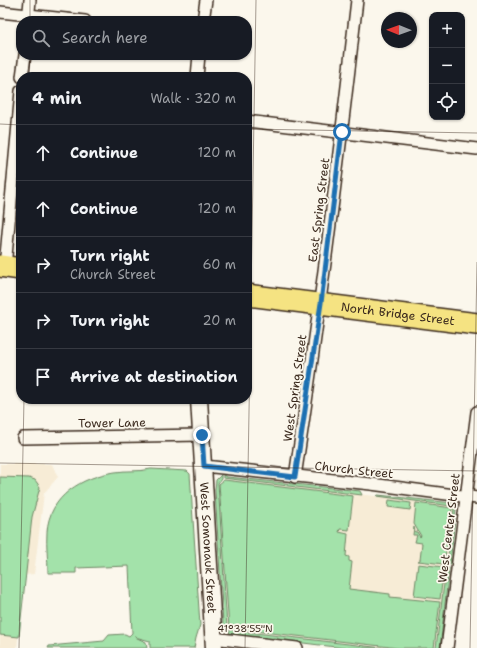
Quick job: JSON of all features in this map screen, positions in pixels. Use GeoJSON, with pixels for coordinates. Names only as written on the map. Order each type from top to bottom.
{"type":"FeatureCollection","features":[{"type":"Feature","properties":{"kind":"highway","name":"North Bridge Street"},"geometry":{"type":"LineString","coordinates":[[252,296],[321,303],[477,324]]}},
{"type":"Feature","properties":{"kind":"street"},"geometry":{"type":"LineString","coordinates":[[28,16],[30,0]]}},
{"type":"Feature","properties":{"kind":"street"},"geometry":{"type":"LineString","coordinates":[[204,16],[206,0]]}},
{"type":"Feature","properties":{"kind":"street","name":"East Spring Street"},"geometry":{"type":"LineString","coordinates":[[321,303],[357,0]]}},
{"type":"Feature","properties":{"kind":"street"},"geometry":{"type":"LineString","coordinates":[[0,12],[19,16]]}},
{"type":"Feature","properties":{"kind":"street"},"geometry":{"type":"LineString","coordinates":[[22,72],[24,60]]}},
{"type":"Feature","properties":{"kind":"street"},"geometry":{"type":"LineString","coordinates":[[197,72],[199,60]]}},
{"type":"Feature","properties":{"kind":"street"},"geometry":{"type":"LineString","coordinates":[[252,122],[477,149]]}},
{"type":"Feature","properties":{"kind":"street"},"geometry":{"type":"LineString","coordinates":[[9,267],[16,164]]}},
{"type":"Feature","properties":{"kind":"street","name":"West Spring Street"},"geometry":{"type":"LineString","coordinates":[[295,477],[321,303]]}},
{"type":"Feature","properties":{"kind":"street","name":"West Somonauk Street"},"geometry":{"type":"LineString","coordinates":[[200,404],[213,643]]}},
{"type":"Feature","properties":{"kind":"street","name":"West Center Street"},"geometry":{"type":"LineString","coordinates":[[447,648],[472,497],[477,412]]}},
{"type":"Feature","properties":{"kind":"street","name":"Tower Lane"},"geometry":{"type":"LineString","coordinates":[[23,438],[202,435]]}},
{"type":"Feature","properties":{"kind":"street","name":"Church Street"},"geometry":{"type":"LineString","coordinates":[[204,466],[371,484],[472,497]]}},
{"type":"Feature","properties":{"kind":"street"},"geometry":{"type":"LineString","coordinates":[[213,643],[297,648]]}},
{"type":"Feature","properties":{"kind":"shaded area"},"geometry":{"type":"Polygon","coordinates":[[[0,464],[52,464],[58,477],[44,493],[34,574],[24,575],[17,648],[0,648],[0,464]]]}},
{"type":"Feature","properties":{"kind":"shaded area"},"geometry":{"type":"Polygon","coordinates":[[[223,479],[457,505],[435,648],[389,648],[228,629],[219,484],[223,479]]]}},
{"type":"Feature","properties":{"kind":"green space"},"geometry":{"type":"Polygon","coordinates":[[[151,469],[187,471],[190,474],[200,625],[194,648],[150,648],[150,641],[135,637],[146,642],[147,648],[48,648],[49,646],[104,641],[109,635],[125,634],[129,636],[132,633],[129,566],[76,568],[76,573],[48,573],[47,532],[49,519],[54,508],[69,490],[91,478],[115,472],[151,469]]]}},
{"type":"Feature","properties":{"kind":"green space"},"geometry":{"type":"Polygon","coordinates":[[[221,475],[221,479],[218,483],[227,628],[224,628],[223,623],[215,490],[216,480],[221,475]]]}},
{"type":"Feature","properties":{"kind":"green space"},"geometry":{"type":"Polygon","coordinates":[[[223,475],[227,477],[360,491],[362,495],[223,478],[223,475]]]}},
{"type":"Feature","properties":{"kind":"green space"},"geometry":{"type":"Polygon","coordinates":[[[0,477],[29,478],[35,480],[40,487],[32,517],[19,637],[0,635],[0,477]]]}},
{"type":"Feature","properties":{"kind":"green space"},"geometry":{"type":"Polygon","coordinates":[[[224,480],[353,496],[349,530],[340,529],[339,532],[348,534],[346,556],[349,557],[349,561],[352,562],[349,589],[390,594],[390,597],[440,602],[434,648],[398,648],[229,628],[219,484],[224,480]]]}},
{"type":"Feature","properties":{"kind":"green space"},"geometry":{"type":"Polygon","coordinates":[[[377,496],[452,503],[452,506],[377,496]]]}},
{"type":"Feature","properties":{"kind":"green space"},"geometry":{"type":"Polygon","coordinates":[[[389,500],[411,503],[410,510],[388,507],[389,500]]]}},
{"type":"Feature","properties":{"kind":"green space"},"geometry":{"type":"Polygon","coordinates":[[[416,503],[452,508],[444,564],[418,561],[420,560],[422,543],[415,542],[417,535],[413,535],[414,527],[415,532],[417,532],[420,537],[421,536],[414,524],[416,503]]]}},
{"type":"Feature","properties":{"kind":"green space"},"geometry":{"type":"Polygon","coordinates":[[[454,508],[456,508],[450,564],[447,564],[454,508]]]}},
{"type":"Feature","properties":{"kind":"green space"},"geometry":{"type":"Polygon","coordinates":[[[418,564],[444,567],[440,599],[414,596],[418,564]]]}},
{"type":"Feature","properties":{"kind":"green space"},"geometry":{"type":"Polygon","coordinates":[[[446,568],[449,568],[440,648],[436,648],[446,568]]]}},
{"type":"Feature","properties":{"kind":"green space"},"geometry":{"type":"Polygon","coordinates":[[[229,630],[382,648],[344,648],[279,640],[274,638],[269,639],[233,635],[230,634],[229,630]]]}},
{"type":"Feature","properties":{"kind":"route"},"geometry":{"type":"LineString","coordinates":[[202,435],[204,466],[295,477],[321,303],[342,132]]}}]}
